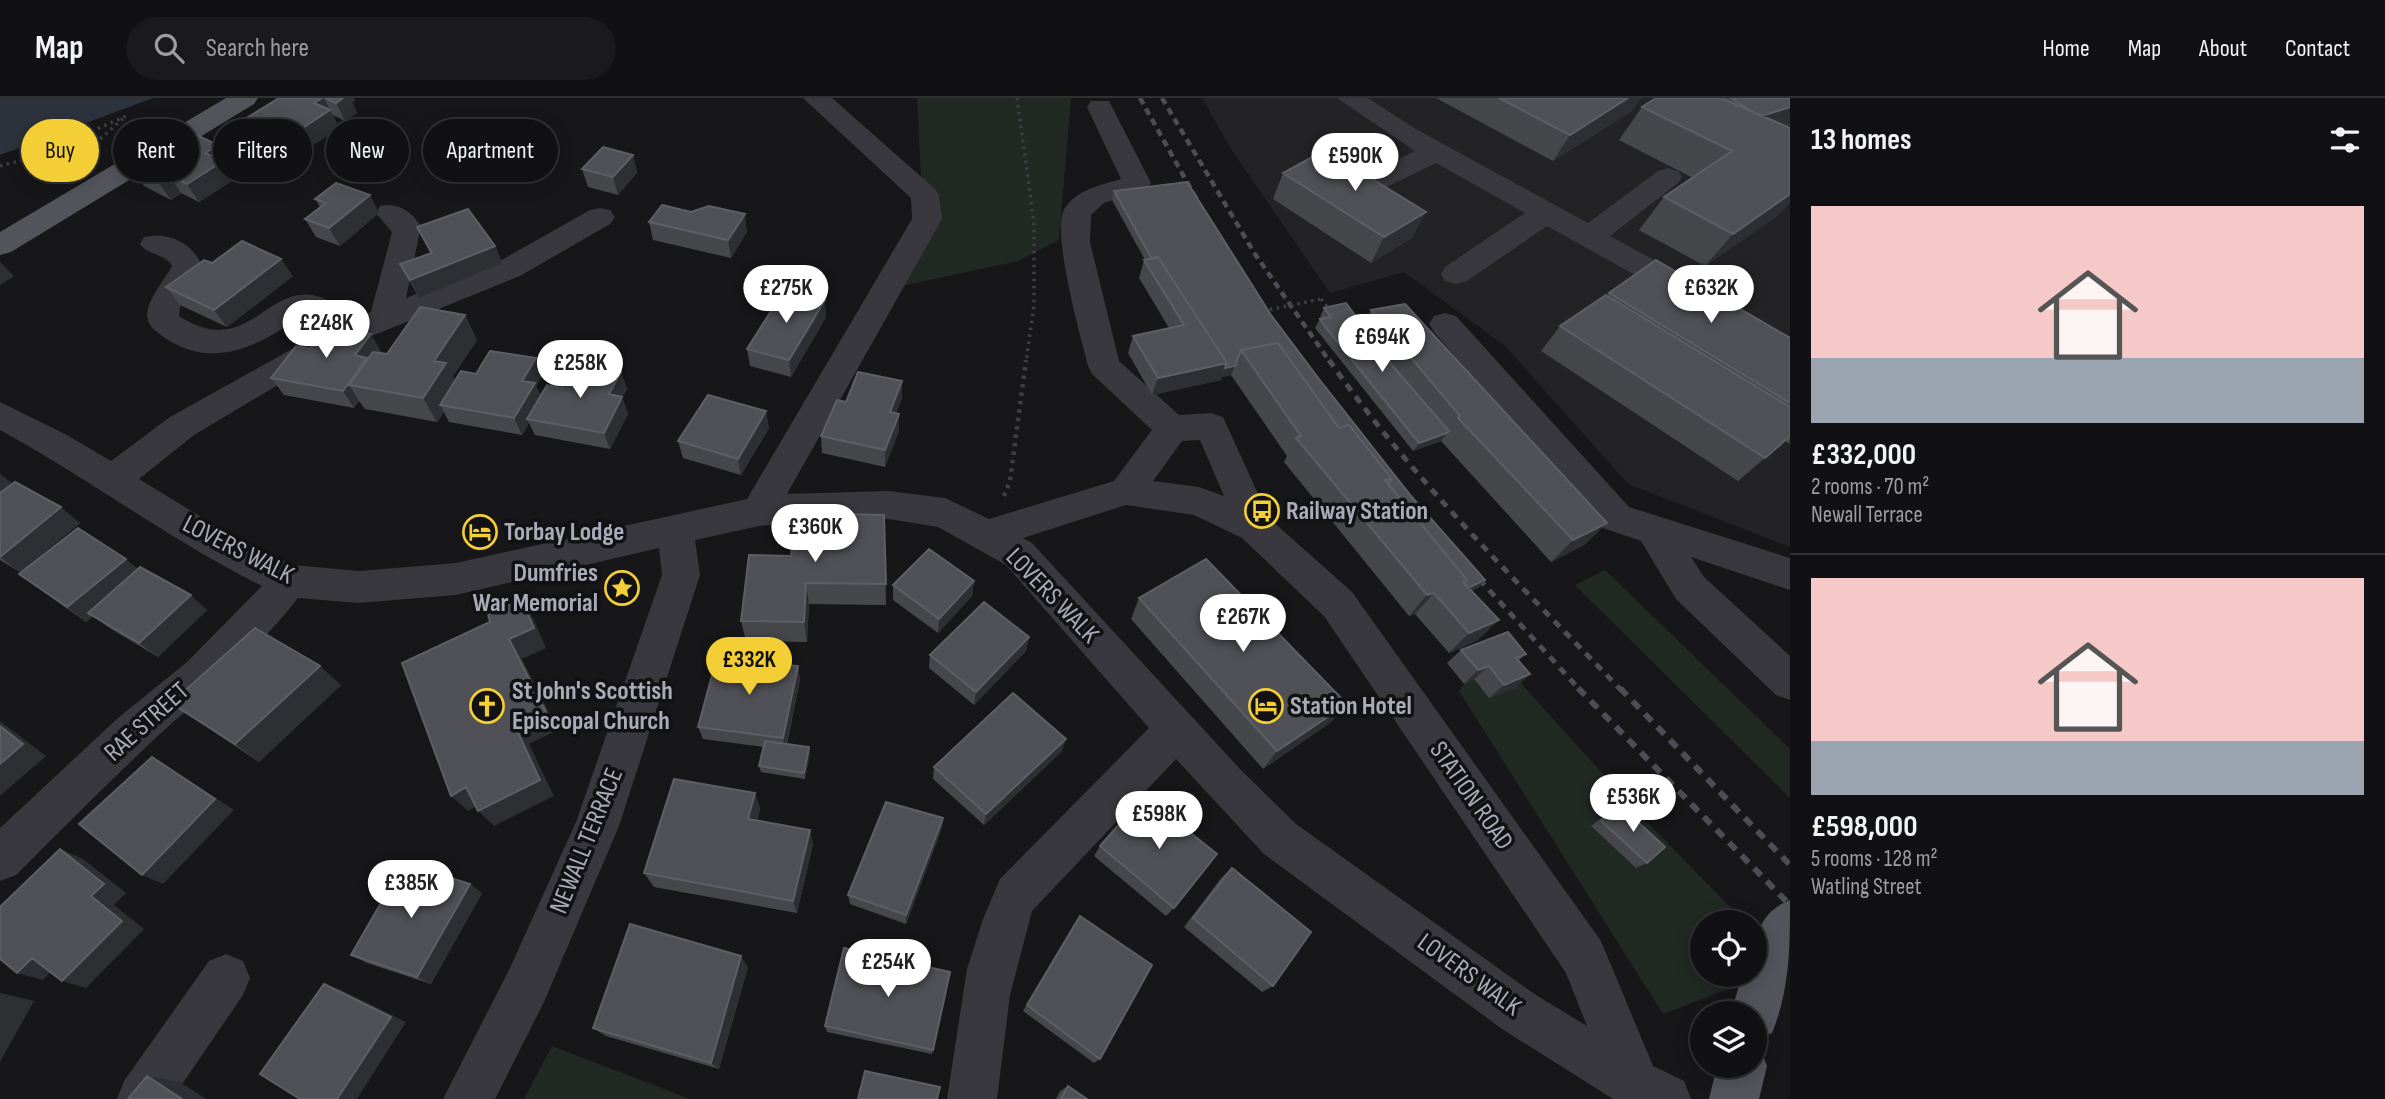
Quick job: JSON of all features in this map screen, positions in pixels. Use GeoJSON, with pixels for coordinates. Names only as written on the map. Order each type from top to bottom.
{"type":"FeatureCollection","features":[{"type":"Feature","properties":{"kind":"main road"},"geometry":{"type":"LineString","coordinates":[[0,245],[245,98]]}},
{"type":"Feature","properties":{"kind":"main road"},"geometry":{"type":"LineString","coordinates":[[1760,1001],[1780,940]]}},
{"type":"Feature","properties":{"kind":"main road"},"geometry":{"type":"LineString","coordinates":[[1734,1099],[1739,1078]]}},
{"type":"Feature","properties":{"kind":"street"},"geometry":{"type":"LineString","coordinates":[[759,511],[927,219],[925,195],[816,98]]}},
{"type":"Feature","properties":{"kind":"street"},"geometry":{"type":"LineString","coordinates":[[1350,98],[1436,152],[1719,308]]}},
{"type":"Feature","properties":{"kind":"street"},"geometry":{"type":"LineString","coordinates":[[1100,107],[1137,183],[1094,197],[1077,212],[1075,242],[1104,366],[1171,429],[1211,426],[1255,527]]}},
{"type":"Feature","properties":{"kind":"street"},"geometry":{"type":"LineString","coordinates":[[1356,191],[1436,152]]}},
{"type":"Feature","properties":{"kind":"street"},"geometry":{"type":"LineString","coordinates":[[1589,237],[1668,177]]}},
{"type":"Feature","properties":{"kind":"street"},"geometry":{"type":"LineString","coordinates":[[385,318],[407,232],[406,226],[390,213]]}},
{"type":"Feature","properties":{"kind":"street"},"geometry":{"type":"LineString","coordinates":[[1456,274],[1546,213]]}},
{"type":"Feature","properties":{"kind":"street"},"geometry":{"type":"LineString","coordinates":[[112,480],[204,413],[313,349],[509,269],[600,217]]}},
{"type":"Feature","properties":{"kind":"street"},"geometry":{"type":"LineString","coordinates":[[155,244],[174,250],[185,259],[187,266],[164,307],[163,321],[180,334],[210,343],[232,344],[246,339],[296,305],[306,303],[317,304],[350,333]]}},
{"type":"Feature","properties":{"kind":"street"},"geometry":{"type":"LineString","coordinates":[[1445,324],[1616,518],[1790,573]]}},
{"type":"Feature","properties":{"kind":"street","name":"LOVERS WALK"},"geometry":{"type":"LineString","coordinates":[[0,415],[221,548],[289,581],[359,587],[456,579],[676,532],[759,511],[889,505],[945,513],[1019,554],[1176,730],[1280,839],[1519,1012],[1650,1092]]}},
{"type":"Feature","properties":{"kind":"street"},"geometry":{"type":"LineString","coordinates":[[1126,491],[1171,429]]}},
{"type":"Feature","properties":{"kind":"street","name":"STATION ROAD"},"geometry":{"type":"LineString","coordinates":[[987,535],[1126,491],[1199,501],[1255,527],[1338,604],[1584,958],[1650,1092]]}},
{"type":"Feature","properties":{"kind":"street","name":"NEWALL TERRACE"},"geometry":{"type":"LineString","coordinates":[[468,1099],[527,985],[597,826],[681,575],[676,532]]}},
{"type":"Feature","properties":{"kind":"street"},"geometry":{"type":"LineString","coordinates":[[1656,532],[1690,588],[1790,682]]}},
{"type":"Feature","properties":{"kind":"street","name":"RAE STREET"},"geometry":{"type":"LineString","coordinates":[[0,859],[133,732],[201,675],[264,611],[289,581]]}},
{"type":"Feature","properties":{"kind":"street"},"geometry":{"type":"LineString","coordinates":[[972,1099],[981,1028],[1002,926],[1016,895],[1176,730]]}},
{"type":"Feature","properties":{"kind":"street"},"geometry":{"type":"LineString","coordinates":[[142,1099],[226,978]]}},
{"type":"Feature","properties":{"kind":"path"},"geometry":{"type":"LineString","coordinates":[[987,535],[1010,481],[1034,305],[1034,223],[1017,98]]}},
{"type":"Feature","properties":{"kind":"path"},"geometry":{"type":"LineString","coordinates":[[99,128],[126,116],[99,140]]}},
{"type":"Feature","properties":{"kind":"path"},"geometry":{"type":"LineString","coordinates":[[0,166],[21,160]]}},
{"type":"Feature","properties":{"kind":"path"},"geometry":{"type":"LineString","coordinates":[[1259,312],[1321,299],[1328,308]]}},
{"type":"Feature","properties":{"kind":"shaded area"},"geometry":{"type":"Polygon","coordinates":[[[0,98],[153,98],[97,119],[21,119],[21,147],[0,155],[0,98]]]}},
{"type":"Feature","properties":{"kind":"shaded area"},"geometry":{"type":"Polygon","coordinates":[[[917,98],[1071,98],[1059,240],[1018,261],[901,286],[936,208],[921,176],[917,98]]]}},
{"type":"Feature","properties":{"kind":"shaded area"},"geometry":{"type":"Polygon","coordinates":[[[1202,98],[1790,98],[1790,547],[1628,484],[1505,346],[1404,272],[1330,293],[1231,149],[1202,98]]]}},
{"type":"Feature","properties":{"kind":"shaded area"},"geometry":{"type":"Polygon","coordinates":[[[1605,570],[1790,749],[1790,798],[1575,585],[1605,570]]]}},
{"type":"Feature","properties":{"kind":"shaded area"},"geometry":{"type":"Polygon","coordinates":[[[1507,668],[1642,817],[1733,910],[1690,910],[1690,987],[1731,988],[1697,1001],[1690,1001],[1690,1004],[1663,1014],[1459,691],[1464,684],[1474,679],[1489,698],[1514,688],[1507,668]]]}},
{"type":"Feature","properties":{"kind":"shaded area"},"geometry":{"type":"Polygon","coordinates":[[[552,1046],[690,1099],[524,1099],[552,1046]]]}},
{"type":"Feature","properties":{"kind":"building"},"geometry":{"type":"Polygon","coordinates":[[[279,98],[322,98],[314,103],[330,110],[312,122],[312,119],[245,119],[279,98]]]}},
{"type":"Feature","properties":{"kind":"building"},"geometry":{"type":"Polygon","coordinates":[[[325,98],[343,98],[336,103],[325,98]]]}},
{"type":"Feature","properties":{"kind":"building"},"geometry":{"type":"Polygon","coordinates":[[[1499,98],[1628,98],[1570,135],[1499,98]]]}},
{"type":"Feature","properties":{"kind":"building"},"geometry":{"type":"Polygon","coordinates":[[[1656,98],[1721,98],[1790,128],[1790,194],[1733,234],[1664,197],[1732,151],[1642,107],[1656,98]]]}},
{"type":"Feature","properties":{"kind":"building"},"geometry":{"type":"Polygon","coordinates":[[[1731,98],[1790,98],[1790,107],[1762,116],[1731,98]]]}},
{"type":"Feature","properties":{"kind":"building"},"geometry":{"type":"Polygon","coordinates":[[[199,136],[213,143],[213,148],[205,153],[213,157],[213,167],[199,176],[199,136]]]}},
{"type":"Feature","properties":{"kind":"building"},"geometry":{"type":"Polygon","coordinates":[[[603,147],[633,155],[613,177],[582,169],[603,147]]]}},
{"type":"Feature","properties":{"kind":"building"},"geometry":{"type":"Polygon","coordinates":[[[1325,150],[1426,212],[1384,237],[1283,173],[1325,150]]]}},
{"type":"Feature","properties":{"kind":"building"},"geometry":{"type":"Polygon","coordinates":[[[1187,182],[1271,315],[1411,496],[1485,580],[1468,588],[1464,584],[1467,580],[1388,484],[1392,479],[1349,425],[1339,428],[1278,343],[1241,350],[1235,366],[1225,368],[1227,363],[1158,257],[1152,259],[1114,191],[1187,182]]]}},
{"type":"Feature","properties":{"kind":"building"},"geometry":{"type":"Polygon","coordinates":[[[336,183],[370,195],[329,228],[305,219],[326,203],[315,199],[336,183]]]}},
{"type":"Feature","properties":{"kind":"building"},"geometry":{"type":"Polygon","coordinates":[[[662,205],[691,212],[709,206],[745,214],[728,240],[649,222],[662,205]]]}},
{"type":"Feature","properties":{"kind":"building"},"geometry":{"type":"Polygon","coordinates":[[[468,209],[495,246],[410,280],[400,264],[432,253],[417,227],[468,209]]]}},
{"type":"Feature","properties":{"kind":"building"},"geometry":{"type":"Polygon","coordinates":[[[242,241],[281,259],[214,310],[166,287],[204,260],[212,263],[242,241]]]}},
{"type":"Feature","properties":{"kind":"building"},"geometry":{"type":"Polygon","coordinates":[[[1158,257],[1227,363],[1158,378],[1133,336],[1184,325],[1144,260],[1158,257]]]}},
{"type":"Feature","properties":{"kind":"building"},"geometry":{"type":"Polygon","coordinates":[[[1656,260],[1790,338],[1790,403],[1609,293],[1656,260]]]}},
{"type":"Feature","properties":{"kind":"building"},"geometry":{"type":"Polygon","coordinates":[[[785,289],[825,300],[789,360],[747,349],[785,289]]]}},
{"type":"Feature","properties":{"kind":"building"},"geometry":{"type":"Polygon","coordinates":[[[1606,295],[1790,407],[1790,436],[1765,458],[1560,326],[1606,295]]]}},
{"type":"Feature","properties":{"kind":"building"},"geometry":{"type":"Polygon","coordinates":[[[1346,303],[1391,364],[1449,431],[1447,433],[1419,443],[1326,328],[1320,319],[1331,317],[1324,308],[1346,303]]]}},
{"type":"Feature","properties":{"kind":"building"},"geometry":{"type":"Polygon","coordinates":[[[1405,304],[1607,523],[1573,540],[1458,418],[1460,416],[1371,310],[1405,304]]]}},
{"type":"Feature","properties":{"kind":"building"},"geometry":{"type":"Polygon","coordinates":[[[420,307],[465,315],[434,361],[446,363],[423,398],[349,385],[373,352],[387,354],[420,307]]]}},
{"type":"Feature","properties":{"kind":"building"},"geometry":{"type":"Polygon","coordinates":[[[327,326],[371,334],[355,355],[367,358],[343,391],[271,378],[296,346],[310,349],[327,326]]]}},
{"type":"Feature","properties":{"kind":"building"},"geometry":{"type":"Polygon","coordinates":[[[1278,343],[1339,428],[1349,425],[1392,479],[1385,480],[1467,580],[1463,582],[1499,620],[1469,633],[1434,593],[1427,595],[1296,438],[1301,436],[1241,350],[1278,343]]]}},
{"type":"Feature","properties":{"kind":"building"},"geometry":{"type":"Polygon","coordinates":[[[490,351],[536,358],[522,381],[535,383],[514,418],[440,405],[461,371],[476,374],[490,351]]]}},
{"type":"Feature","properties":{"kind":"building"},"geometry":{"type":"Polygon","coordinates":[[[575,364],[621,372],[609,394],[622,397],[604,433],[527,419],[547,385],[562,388],[575,364]]]}},
{"type":"Feature","properties":{"kind":"building"},"geometry":{"type":"Polygon","coordinates":[[[858,372],[902,381],[890,412],[899,414],[885,450],[821,436],[837,400],[846,402],[858,372]]]}},
{"type":"Feature","properties":{"kind":"building"},"geometry":{"type":"Polygon","coordinates":[[[708,395],[766,411],[738,459],[678,441],[708,395]]]}},
{"type":"Feature","properties":{"kind":"building"},"geometry":{"type":"Polygon","coordinates":[[[15,482],[61,507],[0,557],[0,493],[15,482]]]}},
{"type":"Feature","properties":{"kind":"building"},"geometry":{"type":"Polygon","coordinates":[[[795,513],[884,515],[886,584],[806,583],[804,622],[741,621],[749,555],[791,556],[795,513]]]}},
{"type":"Feature","properties":{"kind":"building"},"geometry":{"type":"Polygon","coordinates":[[[78,528],[126,559],[67,607],[19,574],[78,528]]]}},
{"type":"Feature","properties":{"kind":"building"},"geometry":{"type":"Polygon","coordinates":[[[929,549],[974,581],[939,619],[893,585],[929,549]]]}},
{"type":"Feature","properties":{"kind":"building"},"geometry":{"type":"Polygon","coordinates":[[[1206,559],[1347,704],[1277,751],[1139,598],[1206,559]]]}},
{"type":"Feature","properties":{"kind":"building"},"geometry":{"type":"Polygon","coordinates":[[[140,567],[191,595],[139,643],[88,613],[140,567]]]}},
{"type":"Feature","properties":{"kind":"building","name":"St John's Scottish Episcopal Church"},"geometry":{"type":"Polygon","coordinates":[[[521,599],[534,628],[509,639],[546,712],[515,726],[540,780],[478,811],[466,787],[451,796],[402,663],[490,622],[488,614],[521,599]]]}},
{"type":"Feature","properties":{"kind":"building"},"geometry":{"type":"Polygon","coordinates":[[[984,602],[1029,637],[976,692],[930,655],[984,602]]]}},
{"type":"Feature","properties":{"kind":"building"},"geometry":{"type":"Polygon","coordinates":[[[255,628],[320,666],[235,744],[171,703],[255,628]]]}},
{"type":"Feature","properties":{"kind":"building"},"geometry":{"type":"Polygon","coordinates":[[[1508,632],[1526,654],[1516,658],[1530,674],[1504,685],[1489,666],[1478,670],[1461,650],[1508,632]]]}},
{"type":"Feature","properties":{"kind":"building"},"geometry":{"type":"Polygon","coordinates":[[[717,657],[798,666],[783,738],[698,727],[717,657]]]}},
{"type":"Feature","properties":{"kind":"building"},"geometry":{"type":"Polygon","coordinates":[[[1013,693],[1066,739],[986,814],[934,767],[1013,693]]]}},
{"type":"Feature","properties":{"kind":"building"},"geometry":{"type":"Polygon","coordinates":[[[0,726],[23,744],[0,764],[0,726]]]}},
{"type":"Feature","properties":{"kind":"building"},"geometry":{"type":"Polygon","coordinates":[[[765,741],[809,747],[804,773],[759,766],[765,741]]]}},
{"type":"Feature","properties":{"kind":"building"},"geometry":{"type":"Polygon","coordinates":[[[152,757],[215,799],[142,875],[79,824],[152,757]]]}},
{"type":"Feature","properties":{"kind":"building"},"geometry":{"type":"Polygon","coordinates":[[[674,779],[755,793],[748,819],[810,830],[793,901],[644,873],[674,779]]]}},
{"type":"Feature","properties":{"kind":"building"},"geometry":{"type":"Polygon","coordinates":[[[1144,796],[1217,854],[1174,908],[1100,846],[1144,796]]]}},
{"type":"Feature","properties":{"kind":"building"},"geometry":{"type":"Polygon","coordinates":[[[886,802],[943,818],[906,915],[848,895],[886,802]]]}},
{"type":"Feature","properties":{"kind":"building"},"geometry":{"type":"Polygon","coordinates":[[[1620,805],[1665,847],[1647,863],[1601,821],[1620,805]]]}},
{"type":"Feature","properties":{"kind":"building"},"geometry":{"type":"Polygon","coordinates":[[[60,849],[104,884],[91,896],[122,921],[62,981],[32,958],[17,973],[0,959],[0,907],[60,849]]]}},
{"type":"Feature","properties":{"kind":"building"},"geometry":{"type":"Polygon","coordinates":[[[404,863],[470,884],[417,977],[351,955],[404,863]]]}},
{"type":"Feature","properties":{"kind":"building"},"geometry":{"type":"Polygon","coordinates":[[[1232,868],[1311,932],[1273,986],[1193,918],[1232,868]]]}},
{"type":"Feature","properties":{"kind":"building"},"geometry":{"type":"Polygon","coordinates":[[[1080,916],[1152,965],[1100,1059],[1027,1005],[1080,916]]]}},
{"type":"Feature","properties":{"kind":"building"},"geometry":{"type":"Polygon","coordinates":[[[630,924],[741,956],[711,1063],[593,1028],[630,924]]]}},
{"type":"Feature","properties":{"kind":"building"},"geometry":{"type":"Polygon","coordinates":[[[844,948],[950,972],[933,1050],[825,1026],[844,948]]]}},
{"type":"Feature","properties":{"kind":"building"},"geometry":{"type":"Polygon","coordinates":[[[324,984],[391,1017],[337,1099],[300,1099],[260,1074],[324,984]]]}},
{"type":"Feature","properties":{"kind":"building"},"geometry":{"type":"Polygon","coordinates":[[[865,1071],[940,1087],[937,1099],[858,1099],[865,1071]]]}},
{"type":"Feature","properties":{"kind":"building"},"geometry":{"type":"Polygon","coordinates":[[[147,1076],[182,1099],[128,1099],[147,1076]]]}},
{"type":"Feature","properties":{"kind":"building"},"geometry":{"type":"Polygon","coordinates":[[[1068,1086],[1087,1099],[1061,1099],[1068,1086]]]}},
{"type":"Feature","properties":{"kind":"railway"},"geometry":{"type":"LineString","coordinates":[[1140,98],[1197,200]]}},
{"type":"Feature","properties":{"kind":"railway"},"geometry":{"type":"LineString","coordinates":[[1162,98],[1255,254],[1330,362]]}},
{"type":"Feature","properties":{"kind":"railway"},"geometry":{"type":"LineString","coordinates":[[1329,360],[1396,447],[1469,531],[1621,690]]}},
{"type":"Feature","properties":{"kind":"railway"},"geometry":{"type":"LineString","coordinates":[[1469,568],[1580,690]]}},
{"type":"Feature","properties":{"kind":"railway"},"geometry":{"type":"LineString","coordinates":[[1578,688],[1790,905]]}},
{"type":"Feature","properties":{"kind":"railway"},"geometry":{"type":"LineString","coordinates":[[1620,688],[1790,865]]}},
{"type":"Feature","properties":{"kind":"place","name":"Railway Station"},"geometry":{"type":"Point","coordinates":[1262,511]}},
{"type":"Feature","properties":{"kind":"place","name":"Torbay Lodge"},"geometry":{"type":"Point","coordinates":[480,532]}},
{"type":"Feature","properties":{"kind":"place","name":"Dumfries War Memorial"},"geometry":{"type":"Point","coordinates":[622,588]}},
{"type":"Feature","properties":{"kind":"place","name":"St John's Scottish Episcopal Church"},"geometry":{"type":"Point","coordinates":[487,706]}},
{"type":"Feature","properties":{"kind":"place","name":"Station Hotel"},"geometry":{"type":"Point","coordinates":[1266,706]}}]}
